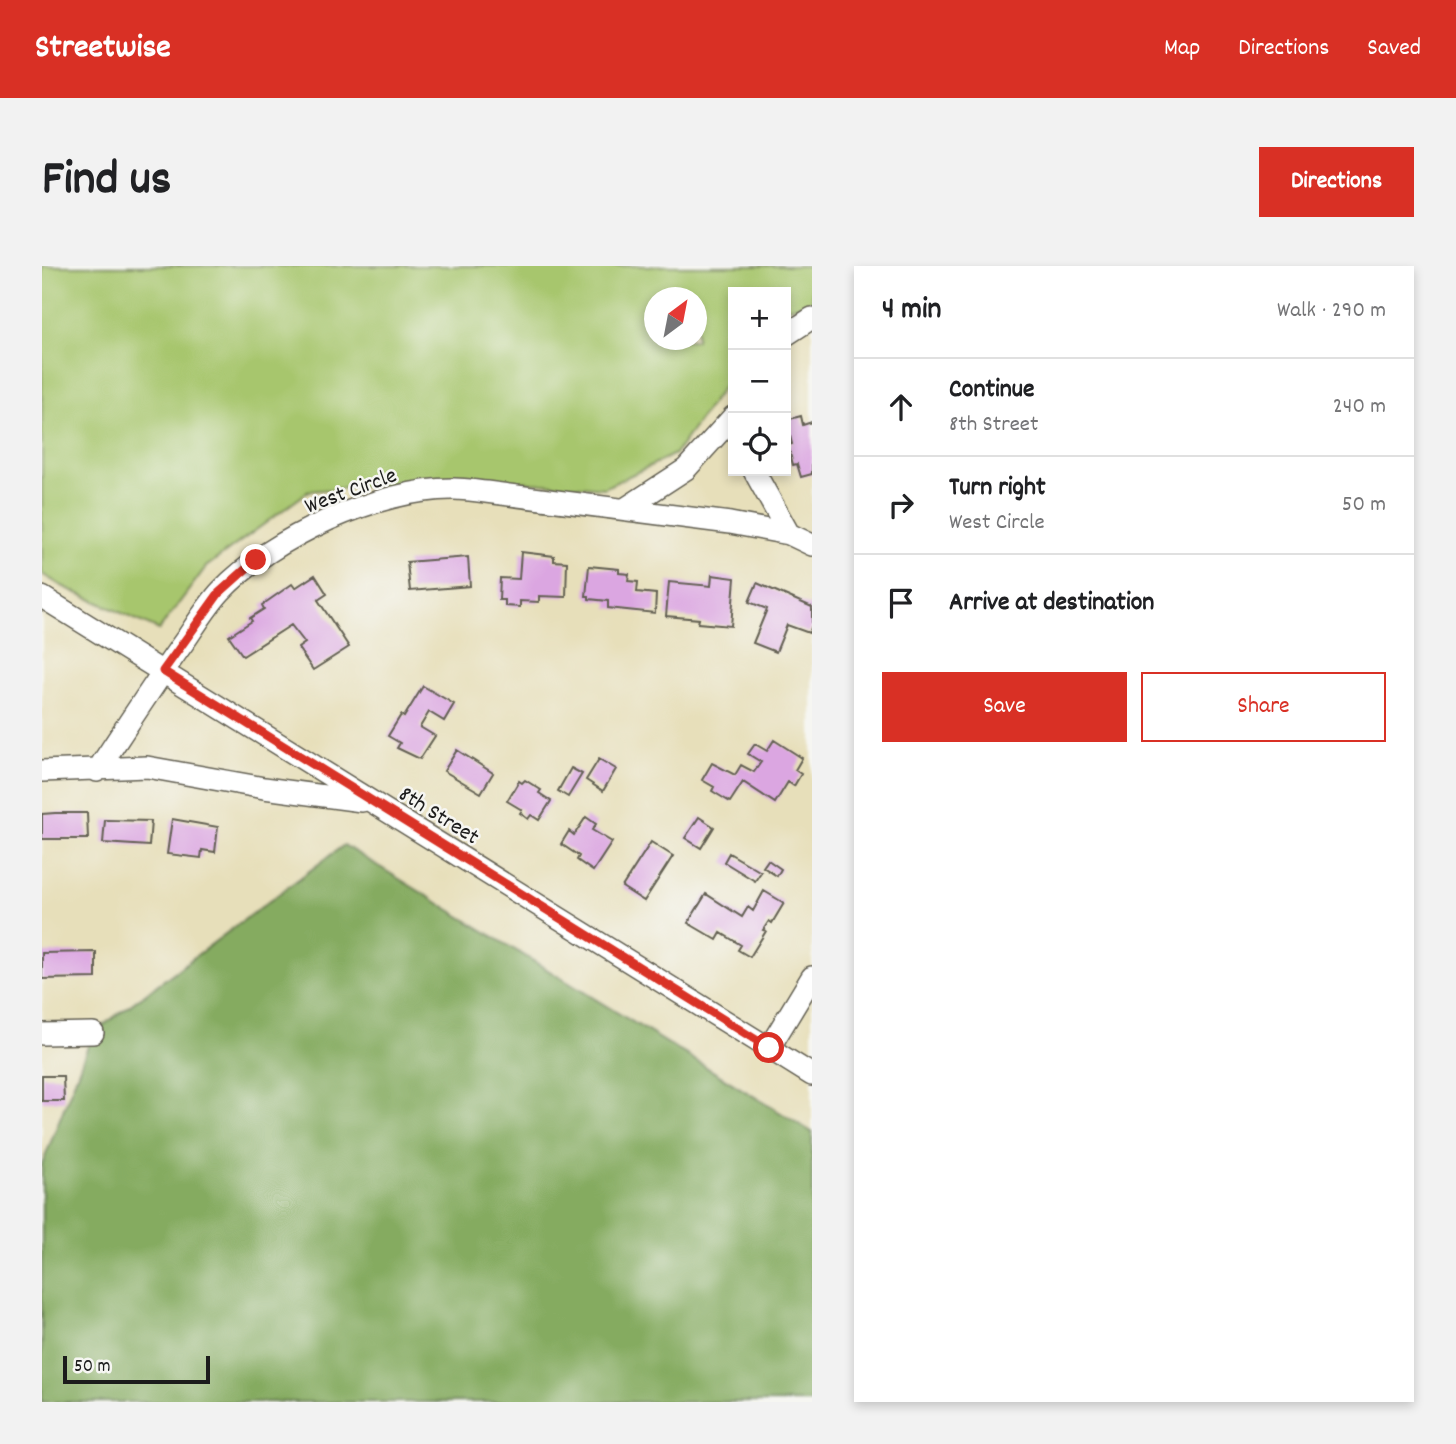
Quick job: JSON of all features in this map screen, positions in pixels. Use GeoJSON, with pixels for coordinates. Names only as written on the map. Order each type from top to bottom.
{"type":"FeatureCollection","features":[{"type":"Feature","properties":{"kind":"street"},"geometry":{"type":"LineString","coordinates":[[791,332],[812,318]]}},
{"type":"Feature","properties":{"kind":"street"},"geometry":{"type":"LineString","coordinates":[[626,508],[686,469],[728,423]]}},
{"type":"Feature","properties":{"kind":"street"},"geometry":{"type":"LineString","coordinates":[[757,476],[789,534]]}},
{"type":"Feature","properties":{"kind":"street","name":"West Circle"},"geometry":{"type":"LineString","coordinates":[[97,771],[219,593],[275,547],[342,514],[383,500],[432,490],[455,489],[626,508],[789,534],[812,545]]}},
{"type":"Feature","properties":{"kind":"street","name":"8th Street"},"geometry":{"type":"LineString","coordinates":[[42,597],[812,1075]]}},
{"type":"Feature","properties":{"kind":"street"},"geometry":{"type":"LineString","coordinates":[[42,771],[147,767],[264,788],[371,802]]}},
{"type":"Feature","properties":{"kind":"street"},"geometry":{"type":"LineString","coordinates":[[769,1048],[812,977]]}},
{"type":"Feature","properties":{"kind":"street"},"geometry":{"type":"LineString","coordinates":[[42,1034],[93,1033]]}},
{"type":"Feature","properties":{"kind":"green space"},"geometry":{"type":"Polygon","coordinates":[[[42,266],[812,266],[812,303],[791,307],[791,287],[728,287],[728,380],[675,454],[604,488],[478,478],[309,491],[206,567],[159,630],[62,586],[42,574],[42,266]]]}},
{"type":"Feature","properties":{"kind":"green space"},"geometry":{"type":"Polygon","coordinates":[[[344,845],[812,1132],[812,1402],[42,1402],[42,1165],[93,1033],[344,845]]]}},
{"type":"Feature","properties":{"kind":"building"},"geometry":{"type":"Polygon","coordinates":[[[801,416],[803,425],[812,422],[812,474],[801,477],[797,464],[793,465],[791,457],[791,419],[801,416]]]}},
{"type":"Feature","properties":{"kind":"building"},"geometry":{"type":"Polygon","coordinates":[[[521,552],[554,556],[554,561],[567,562],[566,597],[539,596],[539,602],[520,601],[520,607],[505,606],[505,600],[499,600],[500,578],[519,579],[521,552]]]}},
{"type":"Feature","properties":{"kind":"building"},"geometry":{"type":"Polygon","coordinates":[[[468,557],[470,586],[410,591],[407,562],[468,557]]]}},
{"type":"Feature","properties":{"kind":"building"},"geometry":{"type":"Polygon","coordinates":[[[589,566],[619,569],[619,573],[629,574],[628,581],[638,582],[637,592],[656,594],[655,613],[608,608],[608,601],[589,599],[589,596],[586,596],[589,566]]]}},
{"type":"Feature","properties":{"kind":"building"},"geometry":{"type":"Polygon","coordinates":[[[315,575],[327,594],[318,600],[349,647],[313,670],[298,648],[305,643],[291,625],[243,656],[229,636],[252,621],[250,618],[264,609],[262,605],[292,584],[295,588],[315,575]]]}},
{"type":"Feature","properties":{"kind":"building"},"geometry":{"type":"Polygon","coordinates":[[[712,575],[735,578],[731,626],[666,616],[669,582],[711,586],[712,575]]]}},
{"type":"Feature","properties":{"kind":"building"},"geometry":{"type":"Polygon","coordinates":[[[757,583],[812,607],[812,626],[809,633],[787,625],[776,652],[753,643],[767,609],[749,602],[757,583]]]}},
{"type":"Feature","properties":{"kind":"building"},"geometry":{"type":"Polygon","coordinates":[[[423,686],[454,704],[444,721],[429,712],[420,727],[435,736],[420,759],[397,748],[400,743],[388,736],[401,715],[404,717],[423,686]]]}},
{"type":"Feature","properties":{"kind":"building"},"geometry":{"type":"Polygon","coordinates":[[[774,740],[802,758],[795,770],[801,774],[794,786],[788,782],[775,803],[743,782],[730,802],[712,791],[714,787],[702,780],[712,763],[735,775],[741,765],[754,772],[761,762],[748,754],[755,744],[767,751],[774,740]]]}},
{"type":"Feature","properties":{"kind":"building"},"geometry":{"type":"Polygon","coordinates":[[[457,750],[493,773],[481,793],[444,771],[457,750]]]}},
{"type":"Feature","properties":{"kind":"building"},"geometry":{"type":"Polygon","coordinates":[[[599,759],[616,769],[603,791],[586,780],[599,759]]]}},
{"type":"Feature","properties":{"kind":"building"},"geometry":{"type":"Polygon","coordinates":[[[571,768],[582,774],[568,797],[558,791],[571,768]]]}},
{"type":"Feature","properties":{"kind":"building"},"geometry":{"type":"Polygon","coordinates":[[[525,780],[541,790],[539,793],[551,801],[539,820],[531,815],[528,819],[520,813],[522,810],[507,801],[519,781],[522,783],[525,780]]]}},
{"type":"Feature","properties":{"kind":"building"},"geometry":{"type":"Polygon","coordinates":[[[87,813],[88,839],[42,839],[42,814],[87,813]]]}},
{"type":"Feature","properties":{"kind":"building"},"geometry":{"type":"Polygon","coordinates":[[[586,817],[596,824],[592,830],[612,842],[593,871],[577,860],[579,856],[561,844],[569,831],[574,835],[586,817]]]}},
{"type":"Feature","properties":{"kind":"building"},"geometry":{"type":"Polygon","coordinates":[[[699,817],[714,827],[701,848],[685,838],[699,817]]]}},
{"type":"Feature","properties":{"kind":"building"},"geometry":{"type":"Polygon","coordinates":[[[172,819],[218,827],[215,852],[202,850],[201,858],[167,854],[172,819]]]}},
{"type":"Feature","properties":{"kind":"building"},"geometry":{"type":"Polygon","coordinates":[[[105,820],[151,821],[149,846],[103,843],[105,820]]]}},
{"type":"Feature","properties":{"kind":"building"},"geometry":{"type":"Polygon","coordinates":[[[651,842],[673,856],[644,901],[622,887],[651,842]]]}},
{"type":"Feature","properties":{"kind":"building"},"geometry":{"type":"Polygon","coordinates":[[[729,853],[761,872],[755,881],[724,862],[729,853]]]}},
{"type":"Feature","properties":{"kind":"building"},"geometry":{"type":"Polygon","coordinates":[[[768,860],[781,869],[777,876],[763,867],[768,860]]]}},
{"type":"Feature","properties":{"kind":"building"},"geometry":{"type":"Polygon","coordinates":[[[764,891],[784,903],[772,923],[769,921],[763,930],[766,931],[750,957],[738,950],[741,945],[721,933],[717,940],[688,923],[706,894],[742,917],[748,907],[753,911],[764,891]]]}},
{"type":"Feature","properties":{"kind":"building"},"geometry":{"type":"Polygon","coordinates":[[[96,952],[96,978],[42,979],[42,953],[96,952]]]}},
{"type":"Feature","properties":{"kind":"building"},"geometry":{"type":"Polygon","coordinates":[[[42,1076],[63,1076],[64,1101],[42,1101],[42,1076]]]}},
{"type":"Feature","properties":{"kind":"route"},"geometry":{"type":"LineString","coordinates":[[256,560],[219,593],[163,671],[769,1048]]}}]}
